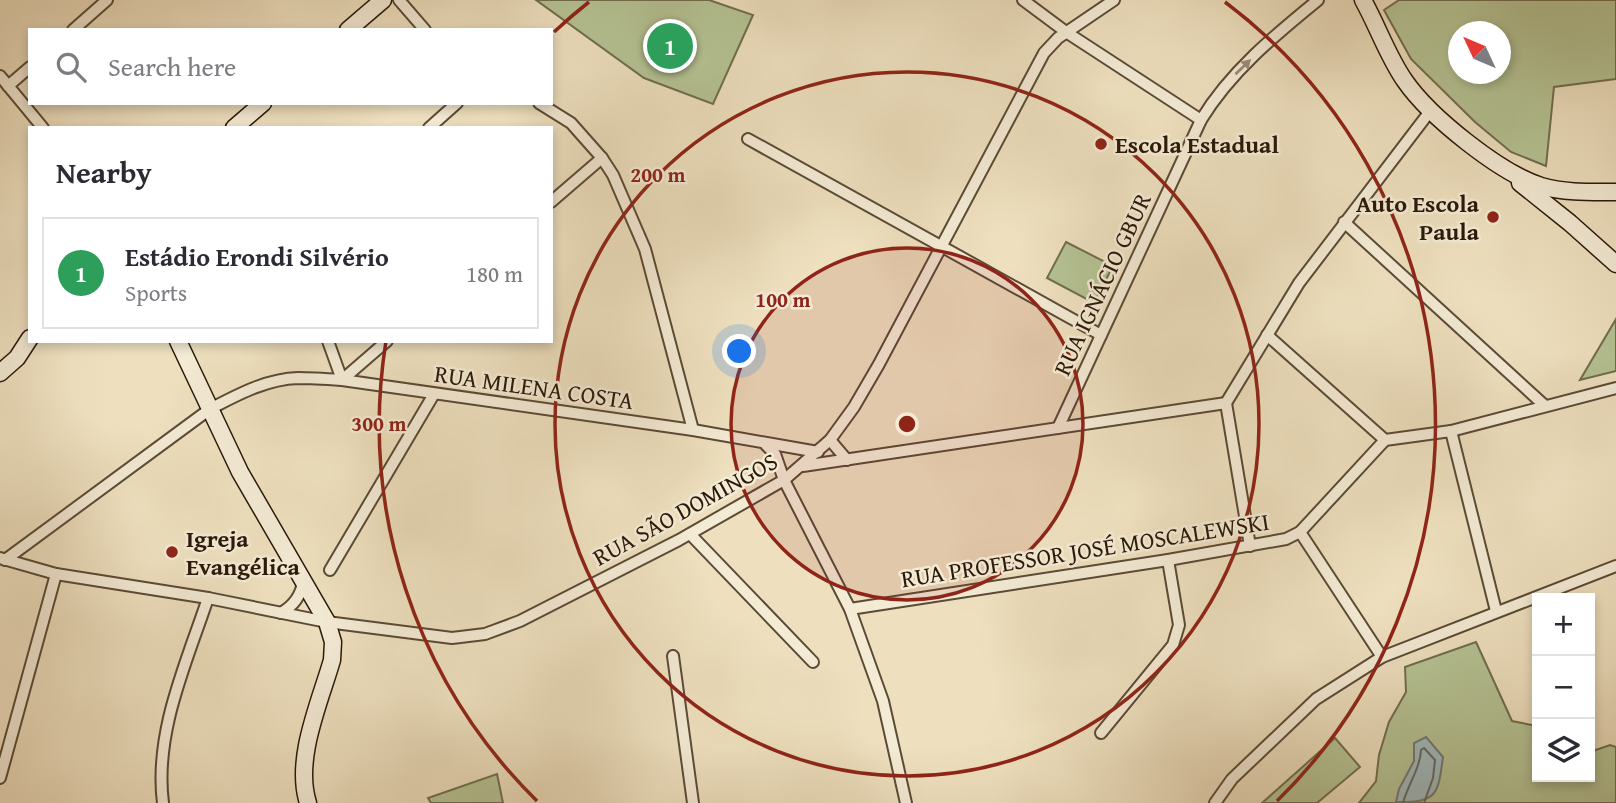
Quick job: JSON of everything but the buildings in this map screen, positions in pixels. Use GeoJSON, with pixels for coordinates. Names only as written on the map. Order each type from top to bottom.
{"type":"FeatureCollection","features":[{"type":"Feature","properties":{"kind":"main road"},"geometry":{"type":"LineString","coordinates":[[350,28],[383,0]]}},
{"type":"Feature","properties":{"kind":"main road"},"geometry":{"type":"LineString","coordinates":[[1365,0],[1395,66],[1431,110],[1616,264]]}},
{"type":"Feature","properties":{"kind":"main road"},"geometry":{"type":"LineString","coordinates":[[239,126],[261,105]]}},
{"type":"Feature","properties":{"kind":"main road"},"geometry":{"type":"LineString","coordinates":[[1486,156],[1541,186],[1566,191],[1616,192]]}},
{"type":"Feature","properties":{"kind":"main road"},"geometry":{"type":"LineString","coordinates":[[1541,186],[1570,223]]}},
{"type":"Feature","properties":{"kind":"main road"},"geometry":{"type":"LineString","coordinates":[[0,373],[17,358],[28,341]]}},
{"type":"Feature","properties":{"kind":"main road"},"geometry":{"type":"LineString","coordinates":[[179,343],[240,472],[327,622],[334,642],[332,660],[303,768],[308,803]]}},
{"type":"Feature","properties":{"kind":"street"},"geometry":{"type":"LineString","coordinates":[[75,28],[107,0]]}},
{"type":"Feature","properties":{"kind":"street"},"geometry":{"type":"LineString","coordinates":[[399,0],[423,28]]}},
{"type":"Feature","properties":{"kind":"street"},"geometry":{"type":"LineString","coordinates":[[1023,0],[1066,32],[1201,120]]}},
{"type":"Feature","properties":{"kind":"street","name":"RUA SÃO DOMINGOS"},"geometry":{"type":"LineString","coordinates":[[3,559],[56,574],[208,598],[327,622],[452,638],[485,634],[520,621],[690,534],[784,480],[830,440],[867,384],[1044,53],[1066,32],[1114,0]]}},
{"type":"Feature","properties":{"kind":"street","name":"RUA IGNÁCIO GBUR"},"geometry":{"type":"LineString","coordinates":[[1058,428],[1201,120],[1229,80],[1318,0]]}},
{"type":"Feature","properties":{"kind":"street"},"geometry":{"type":"LineString","coordinates":[[8,86],[28,69]]}},
{"type":"Feature","properties":{"kind":"street"},"geometry":{"type":"LineString","coordinates":[[0,76],[41,126]]}},
{"type":"Feature","properties":{"kind":"street"},"geometry":{"type":"LineString","coordinates":[[431,126],[455,105]]}},
{"type":"Feature","properties":{"kind":"street"},"geometry":{"type":"LineString","coordinates":[[542,105],[571,123],[603,158],[613,175],[645,249],[693,430]]}},
{"type":"Feature","properties":{"kind":"street"},"geometry":{"type":"LineString","coordinates":[[1250,546],[1226,403],[1299,282],[1431,110]]}},
{"type":"Feature","properties":{"kind":"street"},"geometry":{"type":"LineString","coordinates":[[748,139],[1101,335]]}},
{"type":"Feature","properties":{"kind":"street"},"geometry":{"type":"LineString","coordinates":[[553,200],[603,158]]}},
{"type":"Feature","properties":{"kind":"street"},"geometry":{"type":"LineString","coordinates":[[1344,222],[1544,405]]}},
{"type":"Feature","properties":{"kind":"street"},"geometry":{"type":"LineString","coordinates":[[1267,335],[1385,440],[1451,431],[1616,388]]}},
{"type":"Feature","properties":{"kind":"street"},"geometry":{"type":"LineString","coordinates":[[329,343],[342,380],[385,343]]}},
{"type":"Feature","properties":{"kind":"street","name":"RUA MILENA COSTA"},"geometry":{"type":"LineString","coordinates":[[3,559],[210,409],[272,382],[296,378],[342,380],[693,430],[766,445],[818,452]]}},
{"type":"Feature","properties":{"kind":"street"},"geometry":{"type":"LineString","coordinates":[[330,570],[434,394]]}},
{"type":"Feature","properties":{"kind":"street"},"geometry":{"type":"LineString","coordinates":[[803,466],[1226,403]]}},
{"type":"Feature","properties":{"kind":"street"},"geometry":{"type":"LineString","coordinates":[[1451,431],[1496,611]]}},
{"type":"Feature","properties":{"kind":"street"},"geometry":{"type":"LineString","coordinates":[[830,440],[847,460]]}},
{"type":"Feature","properties":{"kind":"street","name":"RUA PROFESSOR JOSÉ MOSCALEWSKI"},"geometry":{"type":"LineString","coordinates":[[850,609],[1286,539],[1300,532],[1385,440]]}},
{"type":"Feature","properties":{"kind":"street"},"geometry":{"type":"LineString","coordinates":[[766,445],[775,454],[784,480],[850,609],[883,701],[904,803]]}},
{"type":"Feature","properties":{"kind":"street"},"geometry":{"type":"LineString","coordinates":[[1300,532],[1382,657]]}},
{"type":"Feature","properties":{"kind":"street"},"geometry":{"type":"LineString","coordinates":[[690,534],[813,662]]}},
{"type":"Feature","properties":{"kind":"street"},"geometry":{"type":"LineString","coordinates":[[1101,733],[1173,645],[1179,625],[1168,560]]}},
{"type":"Feature","properties":{"kind":"street"},"geometry":{"type":"LineString","coordinates":[[1215,803],[1232,779],[1316,699],[1382,657],[1616,566]]}},
{"type":"Feature","properties":{"kind":"street"},"geometry":{"type":"LineString","coordinates":[[0,778],[56,574]]}},
{"type":"Feature","properties":{"kind":"street"},"geometry":{"type":"LineString","coordinates":[[281,613],[297,600],[303,582]]}},
{"type":"Feature","properties":{"kind":"street"},"geometry":{"type":"LineString","coordinates":[[163,803],[167,723],[208,598]]}},
{"type":"Feature","properties":{"kind":"street"},"geometry":{"type":"LineString","coordinates":[[673,656],[693,803]]}},
{"type":"Feature","properties":{"kind":"green space"},"geometry":{"type":"Polygon","coordinates":[[[536,0],[709,0],[753,15],[713,104],[644,78],[536,0]]]}},
{"type":"Feature","properties":{"kind":"green space"},"geometry":{"type":"Polygon","coordinates":[[[1399,0],[1616,0],[1616,79],[1554,87],[1546,166],[1511,152],[1475,122],[1411,59],[1384,10],[1399,0]]]}},
{"type":"Feature","properties":{"kind":"green space"},"geometry":{"type":"Polygon","coordinates":[[[1066,242],[1113,266],[1094,303],[1047,278],[1066,242]]]}},
{"type":"Feature","properties":{"kind":"green space"},"geometry":{"type":"Polygon","coordinates":[[[1616,319],[1616,371],[1580,380],[1616,319]]]}},
{"type":"Feature","properties":{"kind":"green space"},"geometry":{"type":"Polygon","coordinates":[[[1476,642],[1512,721],[1532,725],[1532,782],[1595,782],[1595,750],[1610,745],[1616,747],[1616,803],[1359,803],[1376,781],[1379,755],[1389,722],[1406,692],[1405,667],[1476,642]]]}},
{"type":"Feature","properties":{"kind":"green space"},"geometry":{"type":"Polygon","coordinates":[[[1335,738],[1360,767],[1317,803],[1262,803],[1335,738]]]}},
{"type":"Feature","properties":{"kind":"green space"},"geometry":{"type":"Polygon","coordinates":[[[497,774],[503,803],[431,803],[428,798],[497,774]]]}},
{"type":"Feature","properties":{"kind":"water"},"geometry":{"type":"Polygon","coordinates":[[[1426,737],[1443,757],[1437,788],[1428,798],[1420,801],[1396,802],[1399,789],[1414,761],[1414,743],[1426,737]]]}},
{"type":"Feature","properties":{"kind":"place","name":"Estádio Erondi Silvério"},"geometry":{"type":"Point","coordinates":[670,46]}},
{"type":"Feature","properties":{"kind":"place","name":"Escola Estadual"},"geometry":{"type":"Point","coordinates":[1101,144]}},
{"type":"Feature","properties":{"kind":"place","name":"Auto Escola Paula"},"geometry":{"type":"Point","coordinates":[1493,217]}},
{"type":"Feature","properties":{"kind":"place","name":"Igreja Evangélica"},"geometry":{"type":"Point","coordinates":[172,552]}}]}
